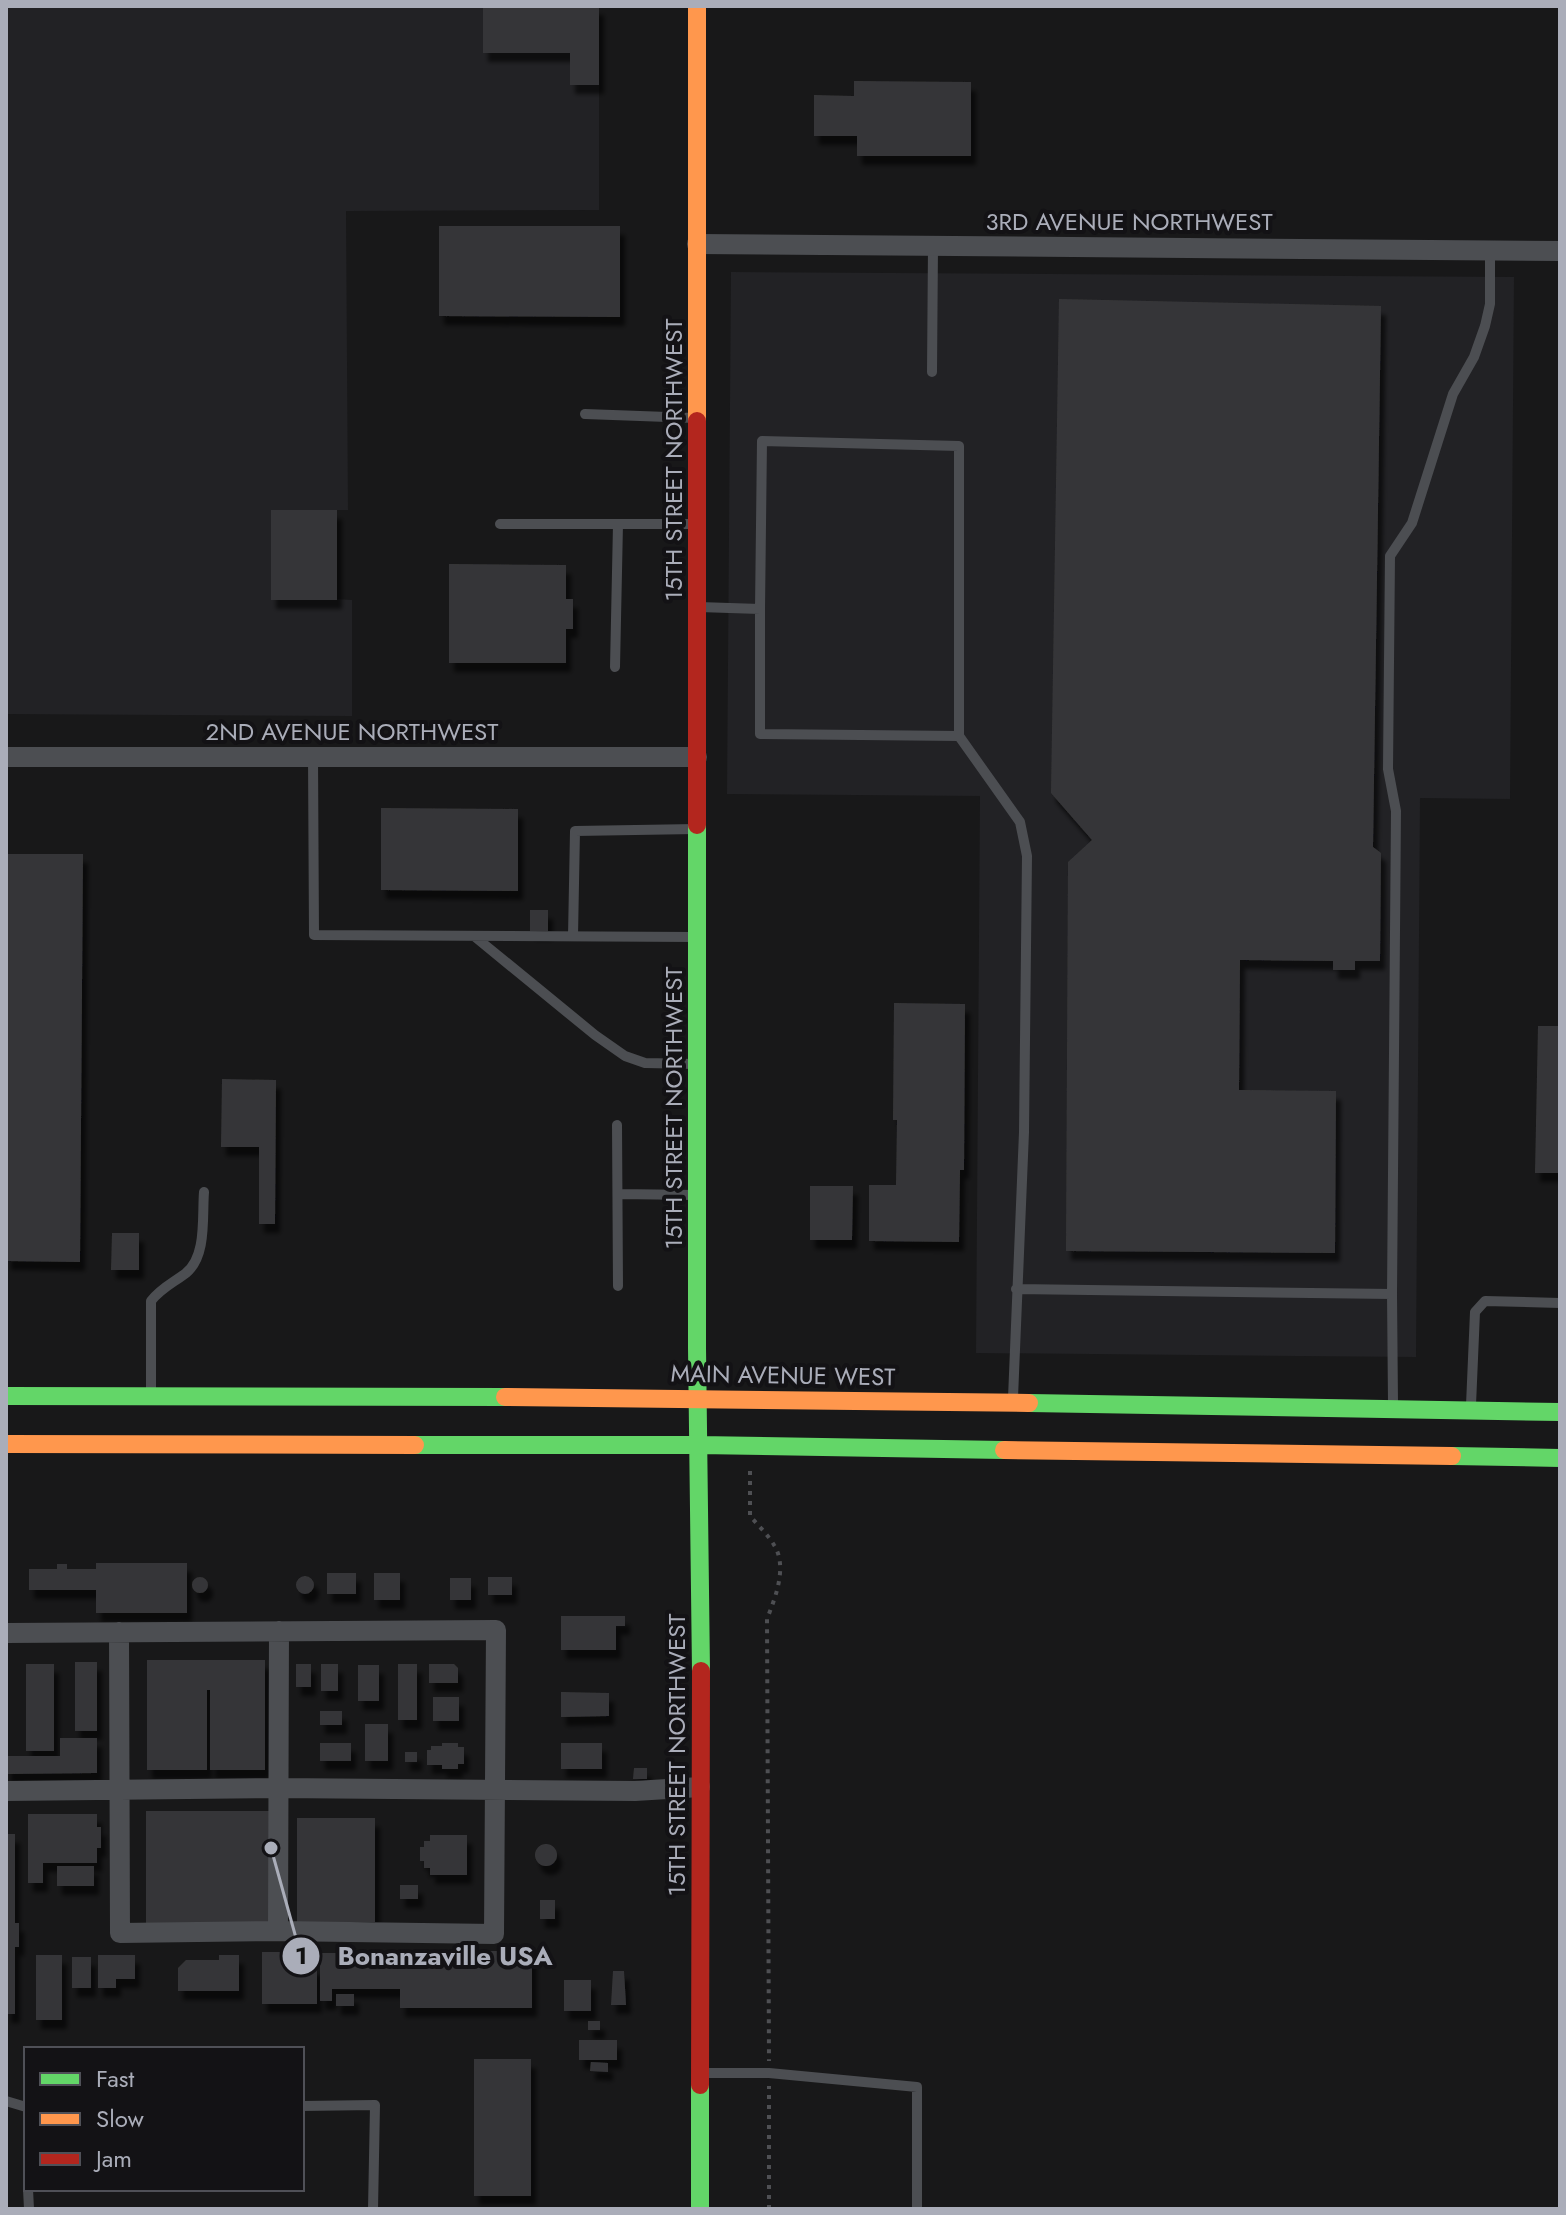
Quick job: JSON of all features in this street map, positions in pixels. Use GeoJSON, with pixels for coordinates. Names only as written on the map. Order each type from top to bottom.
{"type":"FeatureCollection","features":[{"type":"Feature","properties":{"kind":"main road","name":"15TH STREET NORTHWEST"},"geometry":{"type":"LineString","coordinates":[[697,6],[700,2209]]}},
{"type":"Feature","properties":{"kind":"main road","name":"MAIN AVENUE WEST"},"geometry":{"type":"LineString","coordinates":[[6,1396],[700,1398],[1560,1412]]}},
{"type":"Feature","properties":{"kind":"main road"},"geometry":{"type":"LineString","coordinates":[[6,1444],[699,1445],[1560,1458]]}},
{"type":"Feature","properties":{"kind":"street","name":"3RD AVENUE NORTHWEST"},"geometry":{"type":"LineString","coordinates":[[697,244],[1560,251]]}},
{"type":"Feature","properties":{"kind":"street","name":"2ND AVENUE NORTHWEST"},"geometry":{"type":"LineString","coordinates":[[6,757],[697,757]]}},
{"type":"Feature","properties":{"kind":"street"},"geometry":{"type":"LineString","coordinates":[[6,1633],[119,1632],[279,1631],[496,1630],[494,1934],[278,1931],[120,1933],[119,1632]]}},
{"type":"Feature","properties":{"kind":"street"},"geometry":{"type":"LineString","coordinates":[[278,1931],[279,1631]]}},
{"type":"Feature","properties":{"kind":"street"},"geometry":{"type":"LineString","coordinates":[[6,1791],[278,1788],[635,1791],[700,1787]]}},
{"type":"Feature","properties":{"kind":"lane"},"geometry":{"type":"LineString","coordinates":[[932,372],[933,246]]}},
{"type":"Feature","properties":{"kind":"lane"},"geometry":{"type":"LineString","coordinates":[[1394,1409],[1396,811],[1388,769],[1390,556],[1412,523],[1453,394],[1474,357],[1485,326],[1490,304],[1490,250]]}},
{"type":"Feature","properties":{"kind":"lane"},"geometry":{"type":"LineString","coordinates":[[585,414],[697,418]]}},
{"type":"Feature","properties":{"kind":"lane"},"geometry":{"type":"LineString","coordinates":[[959,736],[760,734],[762,441],[959,446],[959,736],[1020,822],[1027,856],[1024,1132],[1013,1403]]}},
{"type":"Feature","properties":{"kind":"lane"},"geometry":{"type":"LineString","coordinates":[[500,524],[697,524]]}},
{"type":"Feature","properties":{"kind":"lane"},"geometry":{"type":"LineString","coordinates":[[615,667],[618,524]]}},
{"type":"Feature","properties":{"kind":"lane"},"geometry":{"type":"LineString","coordinates":[[697,607],[760,609]]}},
{"type":"Feature","properties":{"kind":"lane"},"geometry":{"type":"LineString","coordinates":[[313,757],[314,935],[697,937]]}},
{"type":"Feature","properties":{"kind":"lane"},"geometry":{"type":"LineString","coordinates":[[573,936],[575,831],[697,829]]}},
{"type":"Feature","properties":{"kind":"lane"},"geometry":{"type":"LineString","coordinates":[[474,935],[625,1056],[645,1063],[697,1064]]}},
{"type":"Feature","properties":{"kind":"lane"},"geometry":{"type":"LineString","coordinates":[[617,1125],[618,1286]]}},
{"type":"Feature","properties":{"kind":"lane"},"geometry":{"type":"LineString","coordinates":[[151,1396],[151,1301],[158,1292],[187,1272],[199,1254],[204,1192]]}},
{"type":"Feature","properties":{"kind":"lane"},"geometry":{"type":"LineString","coordinates":[[618,1194],[697,1195]]}},
{"type":"Feature","properties":{"kind":"lane"},"geometry":{"type":"LineString","coordinates":[[1016,1289],[1392,1294]]}},
{"type":"Feature","properties":{"kind":"lane"},"geometry":{"type":"LineString","coordinates":[[1471,1411],[1475,1312],[1485,1301],[1560,1303]]}},
{"type":"Feature","properties":{"kind":"lane"},"geometry":{"type":"LineString","coordinates":[[700,2073],[769,2073],[917,2087],[917,2209]]}},
{"type":"Feature","properties":{"kind":"lane"},"geometry":{"type":"LineString","coordinates":[[304,2106],[375,2105],[373,2209]]}},
{"type":"Feature","properties":{"kind":"path"},"geometry":{"type":"LineString","coordinates":[[750,1471],[750,1516],[775,1546],[779,1558],[778,1589],[767,1619],[769,2209]]}},
{"type":"Feature","properties":{"kind":"shaded area"},"geometry":{"type":"Polygon","coordinates":[[[6,6],[599,6],[599,210],[346,211],[348,510],[337,510],[337,599],[352,600],[352,716],[6,714],[6,6]]]}},
{"type":"Feature","properties":{"kind":"shaded area"},"geometry":{"type":"Polygon","coordinates":[[[731,272],[1514,277],[1510,799],[1420,798],[1416,1357],[976,1353],[980,796],[727,794],[731,272]]]}},
{"type":"Feature","properties":{"kind":"building"},"geometry":{"type":"Polygon","coordinates":[[[483,6],[599,6],[599,85],[570,85],[570,53],[483,53],[483,6]]]}},
{"type":"Feature","properties":{"kind":"building"},"geometry":{"type":"Polygon","coordinates":[[[854,81],[971,82],[971,156],[857,156],[857,136],[814,136],[814,95],[854,96],[854,81]]]}},
{"type":"Feature","properties":{"kind":"building"},"geometry":{"type":"Polygon","coordinates":[[[439,226],[620,226],[620,317],[439,316],[439,226]]]}},
{"type":"Feature","properties":{"kind":"building"},"geometry":{"type":"Polygon","coordinates":[[[1059,299],[1381,306],[1373,847],[1381,853],[1380,961],[1355,961],[1355,970],[1333,970],[1333,961],[1240,960],[1239,1090],[1336,1091],[1335,1253],[1066,1251],[1068,862],[1092,840],[1051,793],[1059,299]]]}},
{"type":"Feature","properties":{"kind":"building"},"geometry":{"type":"Polygon","coordinates":[[[271,510],[337,510],[337,600],[271,600],[271,510]]]}},
{"type":"Feature","properties":{"kind":"building"},"geometry":{"type":"Polygon","coordinates":[[[449,564],[566,565],[566,599],[573,599],[573,629],[566,629],[566,663],[449,663],[449,564]]]}},
{"type":"Feature","properties":{"kind":"building"},"geometry":{"type":"Polygon","coordinates":[[[381,808],[518,809],[518,891],[381,890],[381,808]]]}},
{"type":"Feature","properties":{"kind":"building"},"geometry":{"type":"Polygon","coordinates":[[[7,854],[83,854],[80,1262],[6,1261],[7,854]]]}},
{"type":"Feature","properties":{"kind":"building"},"geometry":{"type":"Polygon","coordinates":[[[530,910],[548,910],[548,931],[530,931],[530,910]]]}},
{"type":"Feature","properties":{"kind":"building"},"geometry":{"type":"Polygon","coordinates":[[[894,1003],[965,1004],[964,1170],[960,1170],[959,1242],[869,1241],[869,1185],[896,1185],[894,1003]]]}},
{"type":"Feature","properties":{"kind":"building"},"geometry":{"type":"Polygon","coordinates":[[[1538,1026],[1560,1026],[1560,1173],[1535,1173],[1538,1026]]]}},
{"type":"Feature","properties":{"kind":"building"},"geometry":{"type":"Polygon","coordinates":[[[222,1079],[276,1080],[275,1224],[259,1224],[259,1147],[221,1147],[222,1079]]]}},
{"type":"Feature","properties":{"kind":"building"},"geometry":{"type":"Polygon","coordinates":[[[810,1186],[853,1186],[852,1240],[810,1240],[810,1186]]]}},
{"type":"Feature","properties":{"kind":"building"},"geometry":{"type":"Polygon","coordinates":[[[112,1233],[139,1233],[139,1270],[111,1270],[112,1233]]]}},
{"type":"Feature","properties":{"kind":"building"},"geometry":{"type":"Polygon","coordinates":[[[96,1563],[187,1563],[187,1613],[96,1613],[96,1590],[29,1590],[29,1569],[57,1569],[57,1564],[67,1564],[67,1569],[96,1569],[96,1563]]]}},
{"type":"Feature","properties":{"kind":"building"},"geometry":{"type":"Polygon","coordinates":[[[327,1573],[356,1573],[356,1594],[327,1594],[327,1573]]]}},
{"type":"Feature","properties":{"kind":"building"},"geometry":{"type":"Polygon","coordinates":[[[374,1573],[400,1573],[400,1600],[374,1600],[374,1573]]]}},
{"type":"Feature","properties":{"kind":"building"},"geometry":{"type":"Polygon","coordinates":[[[305,1576],[314,1585],[305,1594],[296,1585],[305,1576]]]}},
{"type":"Feature","properties":{"kind":"building"},"geometry":{"type":"Polygon","coordinates":[[[200,1577],[206,1579],[206,1591],[200,1593],[194,1591],[192,1585],[194,1579],[200,1577]]]}},
{"type":"Feature","properties":{"kind":"building"},"geometry":{"type":"Polygon","coordinates":[[[488,1577],[512,1577],[512,1595],[488,1595],[488,1577]]]}},
{"type":"Feature","properties":{"kind":"building"},"geometry":{"type":"Polygon","coordinates":[[[450,1578],[471,1578],[471,1600],[450,1600],[450,1578]]]}},
{"type":"Feature","properties":{"kind":"building"},"geometry":{"type":"Polygon","coordinates":[[[561,1616],[625,1616],[625,1626],[616,1626],[616,1650],[561,1650],[561,1616]]]}},
{"type":"Feature","properties":{"kind":"building"},"geometry":{"type":"Polygon","coordinates":[[[147,1660],[265,1660],[265,1770],[210,1770],[210,1690],[207,1690],[207,1770],[147,1770],[147,1660]]]}},
{"type":"Feature","properties":{"kind":"building"},"geometry":{"type":"Polygon","coordinates":[[[75,1662],[97,1662],[97,1731],[75,1731],[75,1662]]]}},
{"type":"Feature","properties":{"kind":"building"},"geometry":{"type":"Polygon","coordinates":[[[26,1664],[54,1664],[54,1751],[26,1751],[26,1664]]]}},
{"type":"Feature","properties":{"kind":"building"},"geometry":{"type":"Polygon","coordinates":[[[296,1664],[311,1664],[311,1687],[296,1687],[296,1664]]]}},
{"type":"Feature","properties":{"kind":"building"},"geometry":{"type":"Polygon","coordinates":[[[321,1664],[338,1664],[338,1691],[321,1691],[321,1664]]]}},
{"type":"Feature","properties":{"kind":"building"},"geometry":{"type":"Polygon","coordinates":[[[398,1664],[417,1664],[417,1720],[398,1720],[398,1664]]]}},
{"type":"Feature","properties":{"kind":"building"},"geometry":{"type":"Polygon","coordinates":[[[429,1664],[454,1664],[458,1668],[458,1683],[429,1683],[429,1664]]]}},
{"type":"Feature","properties":{"kind":"building"},"geometry":{"type":"Polygon","coordinates":[[[358,1665],[379,1665],[379,1701],[358,1701],[358,1665]]]}},
{"type":"Feature","properties":{"kind":"building"},"geometry":{"type":"Polygon","coordinates":[[[561,1692],[609,1693],[609,1716],[561,1717],[561,1692]]]}},
{"type":"Feature","properties":{"kind":"building"},"geometry":{"type":"Polygon","coordinates":[[[433,1697],[459,1697],[459,1721],[433,1721],[433,1697]]]}},
{"type":"Feature","properties":{"kind":"building"},"geometry":{"type":"Polygon","coordinates":[[[320,1711],[342,1711],[342,1725],[320,1725],[320,1711]]]}},
{"type":"Feature","properties":{"kind":"building"},"geometry":{"type":"Polygon","coordinates":[[[365,1724],[388,1724],[388,1761],[365,1761],[365,1724]]]}},
{"type":"Feature","properties":{"kind":"building"},"geometry":{"type":"Polygon","coordinates":[[[60,1738],[97,1738],[97,1773],[6,1774],[6,1756],[60,1756],[60,1738]]]}},
{"type":"Feature","properties":{"kind":"building"},"geometry":{"type":"Polygon","coordinates":[[[320,1743],[351,1743],[351,1761],[320,1761],[320,1743]]]}},
{"type":"Feature","properties":{"kind":"building"},"geometry":{"type":"Polygon","coordinates":[[[442,1743],[458,1743],[458,1747],[464,1747],[464,1764],[458,1764],[458,1769],[427,1765],[427,1750],[431,1750],[431,1746],[442,1746],[442,1743]]]}},
{"type":"Feature","properties":{"kind":"building"},"geometry":{"type":"Polygon","coordinates":[[[561,1743],[602,1743],[602,1769],[561,1769],[561,1743]]]}},
{"type":"Feature","properties":{"kind":"building"},"geometry":{"type":"Polygon","coordinates":[[[405,1752],[417,1752],[417,1762],[405,1762],[405,1752]]]}},
{"type":"Feature","properties":{"kind":"building"},"geometry":{"type":"Polygon","coordinates":[[[634,1768],[647,1768],[647,1779],[633,1779],[634,1768]]]}},
{"type":"Feature","properties":{"kind":"building"},"geometry":{"type":"Polygon","coordinates":[[[146,1811],[270,1811],[270,1923],[146,1923],[146,1811]]]}},
{"type":"Feature","properties":{"kind":"building"},"geometry":{"type":"Polygon","coordinates":[[[28,1814],[97,1814],[97,1827],[101,1827],[101,1848],[97,1848],[97,1863],[43,1863],[43,1883],[28,1883],[28,1814]]]}},
{"type":"Feature","properties":{"kind":"building"},"geometry":{"type":"Polygon","coordinates":[[[297,1818],[375,1818],[375,1922],[297,1922],[297,1818]]]}},
{"type":"Feature","properties":{"kind":"building"},"geometry":{"type":"Polygon","coordinates":[[[6,1834],[15,1834],[15,1923],[19,1923],[19,1947],[15,1947],[15,2014],[6,2014],[6,1834]]]}},
{"type":"Feature","properties":{"kind":"building"},"geometry":{"type":"Polygon","coordinates":[[[430,1835],[467,1835],[467,1875],[430,1875],[430,1868],[424,1868],[424,1861],[420,1861],[420,1847],[424,1847],[424,1841],[430,1841],[430,1835]]]}},
{"type":"Feature","properties":{"kind":"building"},"geometry":{"type":"Polygon","coordinates":[[[546,1844],[557,1855],[546,1866],[535,1855],[546,1844]]]}},
{"type":"Feature","properties":{"kind":"building"},"geometry":{"type":"Polygon","coordinates":[[[57,1866],[94,1866],[94,1886],[57,1886],[57,1866]]]}},
{"type":"Feature","properties":{"kind":"building"},"geometry":{"type":"Polygon","coordinates":[[[400,1885],[418,1885],[418,1899],[400,1899],[400,1885]]]}},
{"type":"Feature","properties":{"kind":"building"},"geometry":{"type":"Polygon","coordinates":[[[540,1900],[555,1900],[555,1919],[540,1919],[540,1900]]]}},
{"type":"Feature","properties":{"kind":"building"},"geometry":{"type":"Polygon","coordinates":[[[532,1951],[532,2008],[400,2008],[400,1989],[332,1989],[332,2001],[320,2001],[320,1953],[532,1951]]]}},
{"type":"Feature","properties":{"kind":"building"},"geometry":{"type":"Polygon","coordinates":[[[262,1952],[305,1952],[305,1966],[317,1966],[317,2004],[262,2004],[262,1952]]]}},
{"type":"Feature","properties":{"kind":"building"},"geometry":{"type":"Polygon","coordinates":[[[36,1955],[62,1955],[62,2020],[36,2020],[36,1955]]]}},
{"type":"Feature","properties":{"kind":"building"},"geometry":{"type":"Polygon","coordinates":[[[98,1955],[135,1955],[135,1979],[116,1979],[116,1988],[98,1988],[98,1955]]]}},
{"type":"Feature","properties":{"kind":"building"},"geometry":{"type":"Polygon","coordinates":[[[219,1955],[239,1955],[239,1991],[178,1991],[178,1968],[186,1960],[219,1960],[219,1955]]]}},
{"type":"Feature","properties":{"kind":"building"},"geometry":{"type":"Polygon","coordinates":[[[72,1957],[91,1957],[91,1988],[72,1988],[72,1957]]]}},
{"type":"Feature","properties":{"kind":"building"},"geometry":{"type":"Polygon","coordinates":[[[613,1971],[624,1971],[626,2005],[611,2005],[613,1971]]]}},
{"type":"Feature","properties":{"kind":"building"},"geometry":{"type":"Polygon","coordinates":[[[564,1980],[591,1980],[591,2011],[564,2011],[564,1980]]]}},
{"type":"Feature","properties":{"kind":"building"},"geometry":{"type":"Polygon","coordinates":[[[336,1994],[354,1994],[354,2006],[336,2006],[336,1994]]]}},
{"type":"Feature","properties":{"kind":"building"},"geometry":{"type":"Polygon","coordinates":[[[588,2021],[600,2021],[600,2030],[588,2030],[588,2021]]]}},
{"type":"Feature","properties":{"kind":"building"},"geometry":{"type":"Polygon","coordinates":[[[579,2040],[617,2040],[617,2060],[579,2060],[579,2040]]]}},
{"type":"Feature","properties":{"kind":"building"},"geometry":{"type":"Polygon","coordinates":[[[474,2059],[531,2059],[531,2196],[474,2196],[474,2059]]]}},
{"type":"Feature","properties":{"kind":"building"},"geometry":{"type":"Polygon","coordinates":[[[591,2062],[608,2063],[608,2072],[590,2071],[591,2062]]]}},
{"type":"Feature","properties":{"kind":"traffic: fast"},"geometry":{"type":"LineString","coordinates":[[697,825],[697,1348],[701,1671]]}},
{"type":"Feature","properties":{"kind":"traffic: fast"},"geometry":{"type":"LineString","coordinates":[[6,1396],[505,1397]]}},
{"type":"Feature","properties":{"kind":"traffic: fast"},"geometry":{"type":"LineString","coordinates":[[1029,1403],[1560,1412]]}},
{"type":"Feature","properties":{"kind":"traffic: fast"},"geometry":{"type":"LineString","coordinates":[[415,1445],[699,1445],[1004,1450]]}},
{"type":"Feature","properties":{"kind":"traffic: fast"},"geometry":{"type":"LineString","coordinates":[[1452,1456],[1560,1458]]}},
{"type":"Feature","properties":{"kind":"traffic: fast"},"geometry":{"type":"LineString","coordinates":[[700,2085],[700,2209]]}},
{"type":"Feature","properties":{"kind":"traffic: slow"},"geometry":{"type":"LineString","coordinates":[[697,6],[697,421]]}},
{"type":"Feature","properties":{"kind":"traffic: slow"},"geometry":{"type":"LineString","coordinates":[[505,1397],[1029,1403]]}},
{"type":"Feature","properties":{"kind":"traffic: slow"},"geometry":{"type":"LineString","coordinates":[[6,1444],[415,1445]]}},
{"type":"Feature","properties":{"kind":"traffic: slow"},"geometry":{"type":"LineString","coordinates":[[1004,1450],[1452,1456]]}},
{"type":"Feature","properties":{"kind":"traffic: jam"},"geometry":{"type":"LineString","coordinates":[[697,421],[697,825]]}},
{"type":"Feature","properties":{"kind":"traffic: jam"},"geometry":{"type":"LineString","coordinates":[[700,2085],[701,1671]]}},
{"type":"Feature","properties":{"kind":"place","name":"Bonanzaville USA"},"geometry":{"type":"Point","coordinates":[271,1848]}}]}
